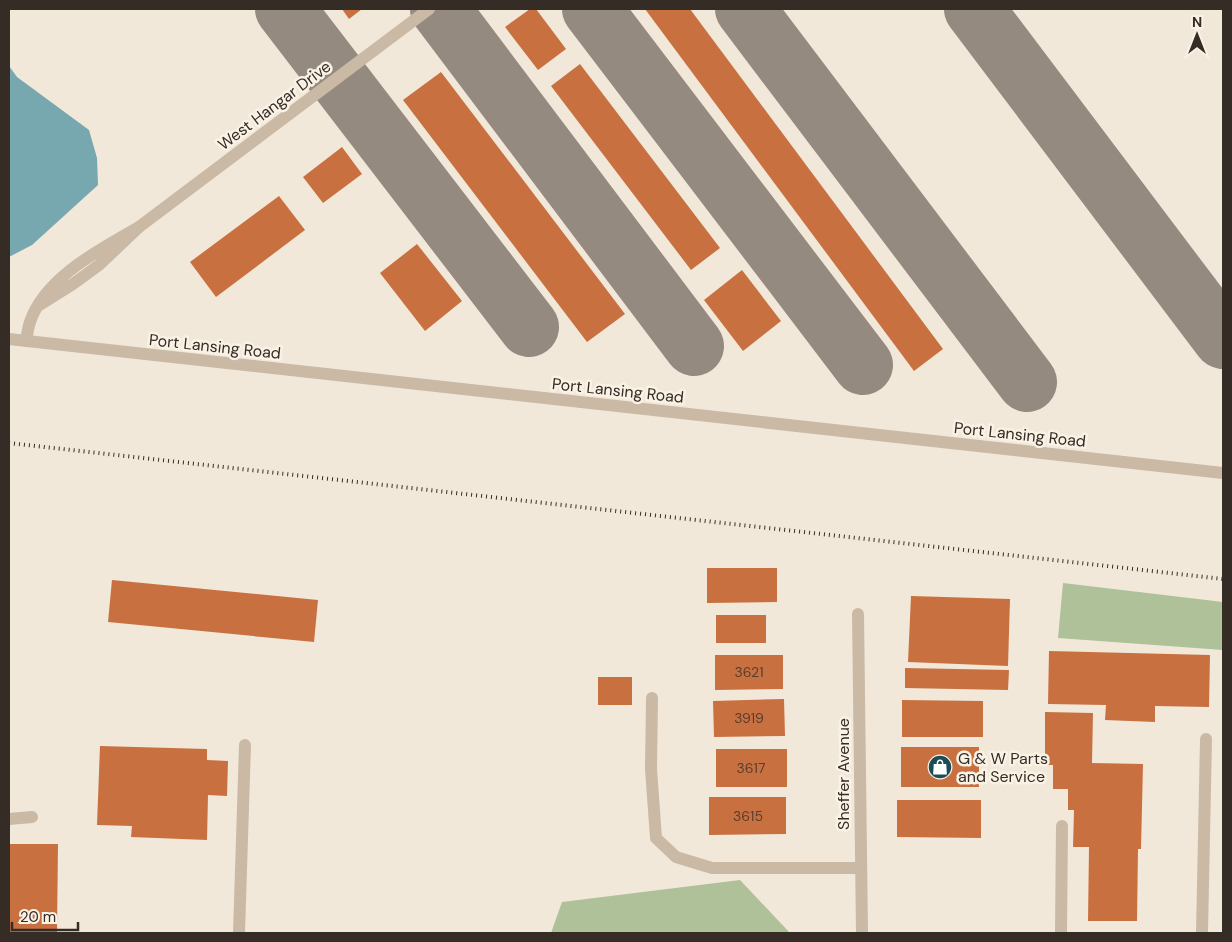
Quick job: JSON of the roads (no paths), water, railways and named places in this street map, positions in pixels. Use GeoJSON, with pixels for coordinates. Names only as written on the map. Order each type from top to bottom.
{"type":"FeatureCollection","features":[{"type":"Feature","properties":{"kind":"street","name":"West Hangar Drive"},"geometry":{"type":"LineString","coordinates":[[26,341],[30,321],[38,306],[99,265],[139,227],[429,9]]}},
{"type":"Feature","properties":{"kind":"street","name":"Port Lansing Road"},"geometry":{"type":"LineString","coordinates":[[9,339],[1223,473]]}},
{"type":"Feature","properties":{"kind":"street","name":"Sheffer Avenue"},"geometry":{"type":"LineString","coordinates":[[858,614],[862,933]]}},
{"type":"Feature","properties":{"kind":"street"},"geometry":{"type":"LineString","coordinates":[[652,698],[651,768],[656,838],[676,857],[712,868],[860,868]]}},
{"type":"Feature","properties":{"kind":"street"},"geometry":{"type":"LineString","coordinates":[[1202,933],[1206,739]]}},
{"type":"Feature","properties":{"kind":"street"},"geometry":{"type":"LineString","coordinates":[[239,933],[245,745]]}},
{"type":"Feature","properties":{"kind":"street"},"geometry":{"type":"LineString","coordinates":[[9,819],[32,817]]}},
{"type":"Feature","properties":{"kind":"street"},"geometry":{"type":"LineString","coordinates":[[1061,933],[1062,826]]}},
{"type":"Feature","properties":{"kind":"water"},"geometry":{"type":"Polygon","coordinates":[[[9,66],[17,77],[89,130],[97,158],[98,185],[32,245],[9,257],[9,66]]]}},
{"type":"Feature","properties":{"kind":"railway"},"geometry":{"type":"LineString","coordinates":[[9,443],[1223,579]]}},
{"type":"Feature","properties":{"kind":"place","name":"G & W Parts and Service"},"geometry":{"type":"Point","coordinates":[940,767]}}]}
